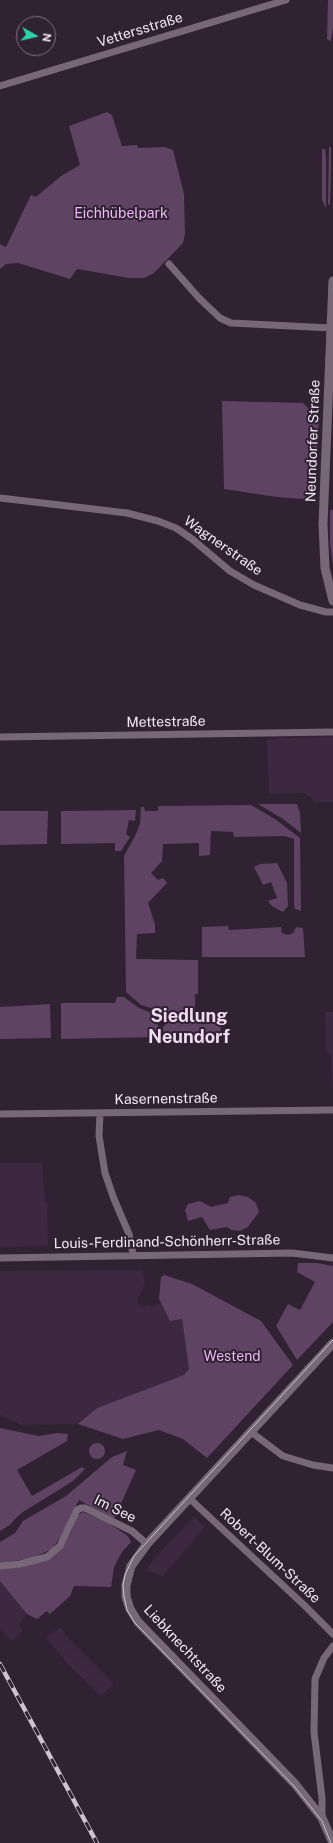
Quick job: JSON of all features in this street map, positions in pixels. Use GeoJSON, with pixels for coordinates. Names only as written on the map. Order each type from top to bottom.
{"type":"FeatureCollection","features":[{"type":"Feature","properties":{"kind":"street","name":"Vettersstraße"},"geometry":{"type":"LineString","coordinates":[[0,86],[286,0]]}},
{"type":"Feature","properties":{"kind":"street"},"geometry":{"type":"LineString","coordinates":[[169,264],[199,298],[220,318],[231,323],[332,328]]}},
{"type":"Feature","properties":{"kind":"street","name":"Neundorfer Straße"},"geometry":{"type":"LineString","coordinates":[[333,281],[330,425],[323,524],[324,555],[333,601]]}},
{"type":"Feature","properties":{"kind":"street","name":"Wagnerstraße"},"geometry":{"type":"LineString","coordinates":[[0,498],[127,513],[158,521],[176,528],[192,538],[230,571],[254,585],[300,605],[326,612],[333,612]]}},
{"type":"Feature","properties":{"kind":"street","name":"Mettestraße"},"geometry":{"type":"LineString","coordinates":[[0,737],[333,732]]}},
{"type":"Feature","properties":{"kind":"street","name":"Kasernenstraße"},"geometry":{"type":"LineString","coordinates":[[0,1114],[333,1110]]}},
{"type":"Feature","properties":{"kind":"street"},"geometry":{"type":"LineString","coordinates":[[100,1113],[99,1136],[105,1173],[129,1234],[132,1254]]}},
{"type":"Feature","properties":{"kind":"street","name":"Louis-Ferdinand-Schönherr-Straße"},"geometry":{"type":"LineString","coordinates":[[0,1258],[132,1254],[292,1253],[333,1258]]}},
{"type":"Feature","properties":{"kind":"street","name":"Liebknechtstraße"},"geometry":{"type":"LineString","coordinates":[[333,1343],[148,1544],[131,1566],[126,1585],[126,1597],[130,1609],[138,1622],[295,1784],[322,1818],[333,1843]]}},
{"type":"Feature","properties":{"kind":"street"},"geometry":{"type":"LineString","coordinates":[[250,1432],[283,1456],[313,1465],[333,1468]]}},
{"type":"Feature","properties":{"kind":"street","name":"Robert-Blum-Straße"},"geometry":{"type":"LineString","coordinates":[[189,1498],[333,1634]]}},
{"type":"Feature","properties":{"kind":"street","name":"Im See"},"geometry":{"type":"LineString","coordinates":[[0,1566],[20,1564],[47,1556],[60,1546],[77,1510],[80,1508],[86,1508],[132,1531],[148,1544]]}},
{"type":"Feature","properties":{"kind":"street"},"geometry":{"type":"LineString","coordinates":[[322,1818],[322,1798],[314,1732],[315,1679],[324,1658],[333,1646]]}},
{"type":"Feature","properties":{"kind":"shaded area"},"geometry":{"type":"Polygon","coordinates":[[[333,737],[333,802],[313,802],[311,797],[303,793],[269,794],[267,739],[333,737]]]}},
{"type":"Feature","properties":{"kind":"shaded area"},"geometry":{"type":"Polygon","coordinates":[[[325,1012],[333,1012],[333,1098],[331,1055],[326,1052],[325,1012]]]}},
{"type":"Feature","properties":{"kind":"shaded area"},"geometry":{"type":"Polygon","coordinates":[[[0,1163],[42,1163],[45,1201],[47,1201],[48,1246],[0,1247],[0,1163]]]}},
{"type":"Feature","properties":{"kind":"shaded area"},"geometry":{"type":"Polygon","coordinates":[[[142,1270],[145,1284],[137,1300],[141,1307],[148,1304],[151,1307],[161,1303],[170,1321],[182,1319],[189,1369],[184,1375],[97,1408],[78,1424],[21,1425],[0,1415],[0,1271],[142,1270]]]}},
{"type":"Feature","properties":{"kind":"shaded area"},"geometry":{"type":"Polygon","coordinates":[[[194,1516],[205,1527],[163,1576],[146,1570],[155,1558],[194,1516]]]}},
{"type":"Feature","properties":{"kind":"shaded area"},"geometry":{"type":"Polygon","coordinates":[[[0,1581],[27,1614],[19,1623],[22,1631],[12,1641],[0,1629],[0,1581]]]}},
{"type":"Feature","properties":{"kind":"shaded area"},"geometry":{"type":"Polygon","coordinates":[[[60,1627],[68,1638],[114,1684],[101,1696],[68,1664],[46,1638],[60,1627]]]}},
{"type":"Feature","properties":{"kind":"green space"},"geometry":{"type":"Polygon","coordinates":[[[328,0],[333,0],[333,27],[330,41],[327,39],[328,0]]]}},
{"type":"Feature","properties":{"kind":"green space","name":"Eichhübelpark"},"geometry":{"type":"Polygon","coordinates":[[[107,112],[112,115],[122,146],[137,145],[138,148],[165,147],[173,150],[184,194],[185,234],[183,243],[154,273],[144,278],[129,278],[77,269],[70,279],[18,263],[6,264],[0,269],[0,244],[6,247],[31,195],[36,197],[61,176],[80,165],[69,126],[107,112]]]}},
{"type":"Feature","properties":{"kind":"green space"},"geometry":{"type":"Polygon","coordinates":[[[329,147],[331,147],[330,205],[328,204],[329,147]]]}},
{"type":"Feature","properties":{"kind":"green space"},"geometry":{"type":"Polygon","coordinates":[[[322,149],[325,149],[326,157],[326,208],[322,200],[322,149]]]}},
{"type":"Feature","properties":{"kind":"green space"},"geometry":{"type":"Polygon","coordinates":[[[222,401],[303,403],[309,409],[316,411],[316,415],[319,415],[315,500],[277,497],[224,489],[222,401]]]}},
{"type":"Feature","properties":{"kind":"green space"},"geometry":{"type":"Polygon","coordinates":[[[330,510],[333,510],[333,565],[330,543],[330,510]]]}},
{"type":"Feature","properties":{"kind":"green space"},"geometry":{"type":"Polygon","coordinates":[[[258,804],[297,804],[300,813],[301,833],[283,819],[258,804]]]}},
{"type":"Feature","properties":{"kind":"green space"},"geometry":{"type":"Polygon","coordinates":[[[251,805],[275,819],[300,838],[301,911],[295,909],[294,905],[294,839],[284,836],[234,837],[233,832],[211,831],[210,855],[199,856],[199,843],[163,844],[162,861],[151,873],[158,880],[163,878],[167,883],[148,903],[155,924],[155,933],[137,934],[136,959],[198,960],[198,994],[195,994],[195,1015],[163,1012],[141,1005],[126,992],[124,856],[140,824],[141,807],[144,807],[145,811],[158,811],[158,806],[251,805]]]}},
{"type":"Feature","properties":{"kind":"green space"},"geometry":{"type":"Polygon","coordinates":[[[136,810],[135,821],[129,820],[126,834],[130,837],[121,851],[115,851],[115,843],[61,844],[61,811],[136,810]]]}},
{"type":"Feature","properties":{"kind":"green space"},"geometry":{"type":"Polygon","coordinates":[[[0,811],[48,811],[47,844],[0,845],[0,811]]]}},
{"type":"Feature","properties":{"kind":"green space"},"geometry":{"type":"Polygon","coordinates":[[[277,863],[287,883],[288,906],[283,912],[272,906],[268,901],[277,898],[271,882],[263,885],[254,867],[260,864],[277,863]]]}},
{"type":"Feature","properties":{"kind":"green space"},"geometry":{"type":"Polygon","coordinates":[[[228,926],[229,930],[281,927],[282,933],[288,935],[293,933],[296,927],[303,928],[305,957],[202,957],[202,927],[228,926]]]}},
{"type":"Feature","properties":{"kind":"green space"},"geometry":{"type":"Polygon","coordinates":[[[117,997],[124,997],[139,1008],[156,1015],[160,1037],[61,1039],[61,1003],[115,1003],[117,997]]]}},
{"type":"Feature","properties":{"kind":"green space"},"geometry":{"type":"Polygon","coordinates":[[[50,1004],[51,1038],[0,1039],[0,1007],[50,1004]]]}},
{"type":"Feature","properties":{"kind":"green space"},"geometry":{"type":"Polygon","coordinates":[[[171,1019],[220,1020],[221,1036],[164,1037],[163,1027],[171,1019]]]}},
{"type":"Feature","properties":{"kind":"green space"},"geometry":{"type":"Polygon","coordinates":[[[238,1195],[248,1197],[256,1203],[259,1212],[248,1227],[240,1231],[232,1230],[227,1227],[210,1230],[202,1217],[188,1221],[185,1210],[188,1204],[200,1201],[211,1207],[228,1203],[230,1197],[238,1195]]]}},
{"type":"Feature","properties":{"kind":"green space"},"geometry":{"type":"Polygon","coordinates":[[[298,1263],[317,1263],[333,1266],[333,1322],[297,1360],[276,1326],[288,1304],[300,1310],[315,1282],[297,1272],[298,1263]]]}},
{"type":"Feature","properties":{"kind":"green space","name":"Westend"},"geometry":{"type":"Polygon","coordinates":[[[164,1275],[192,1284],[261,1321],[293,1365],[207,1458],[183,1439],[159,1430],[123,1439],[78,1424],[97,1408],[184,1375],[189,1369],[182,1319],[170,1321],[159,1299],[161,1277],[164,1275]]]}},
{"type":"Feature","properties":{"kind":"green space"},"geometry":{"type":"Polygon","coordinates":[[[0,1428],[39,1436],[57,1433],[68,1434],[67,1441],[17,1470],[32,1496],[82,1467],[85,1469],[73,1481],[23,1512],[10,1525],[0,1531],[0,1428]]]}},
{"type":"Feature","properties":{"kind":"green space"},"geometry":{"type":"Polygon","coordinates":[[[97,1443],[104,1448],[105,1451],[100,1458],[97,1459],[90,1454],[89,1451],[94,1444],[97,1443]]]}},
{"type":"Feature","properties":{"kind":"green space"},"geometry":{"type":"Polygon","coordinates":[[[127,1451],[123,1465],[136,1470],[114,1519],[79,1500],[61,1536],[52,1549],[33,1558],[0,1563],[0,1542],[15,1533],[23,1521],[66,1496],[112,1457],[127,1451]]]}},
{"type":"Feature","properties":{"kind":"green space"},"geometry":{"type":"Polygon","coordinates":[[[83,1512],[105,1521],[128,1536],[131,1542],[122,1552],[114,1567],[111,1587],[74,1586],[70,1596],[50,1614],[47,1611],[37,1619],[27,1614],[0,1581],[0,1568],[38,1561],[64,1545],[71,1532],[76,1516],[83,1512]]]}},
{"type":"Feature","properties":{"kind":"tram line"},"geometry":{"type":"LineString","coordinates":[[331,1843],[322,1821],[294,1786],[135,1623],[127,1610],[123,1585],[125,1575],[134,1556],[333,1340]]}},
{"type":"Feature","properties":{"kind":"railway"},"geometry":{"type":"LineString","coordinates":[[0,1664],[97,1843]]}},
{"type":"Feature","properties":{"kind":"district","name":"Siedlung Neundorf"},"geometry":{"type":"Point","coordinates":[189,1026]}}]}
